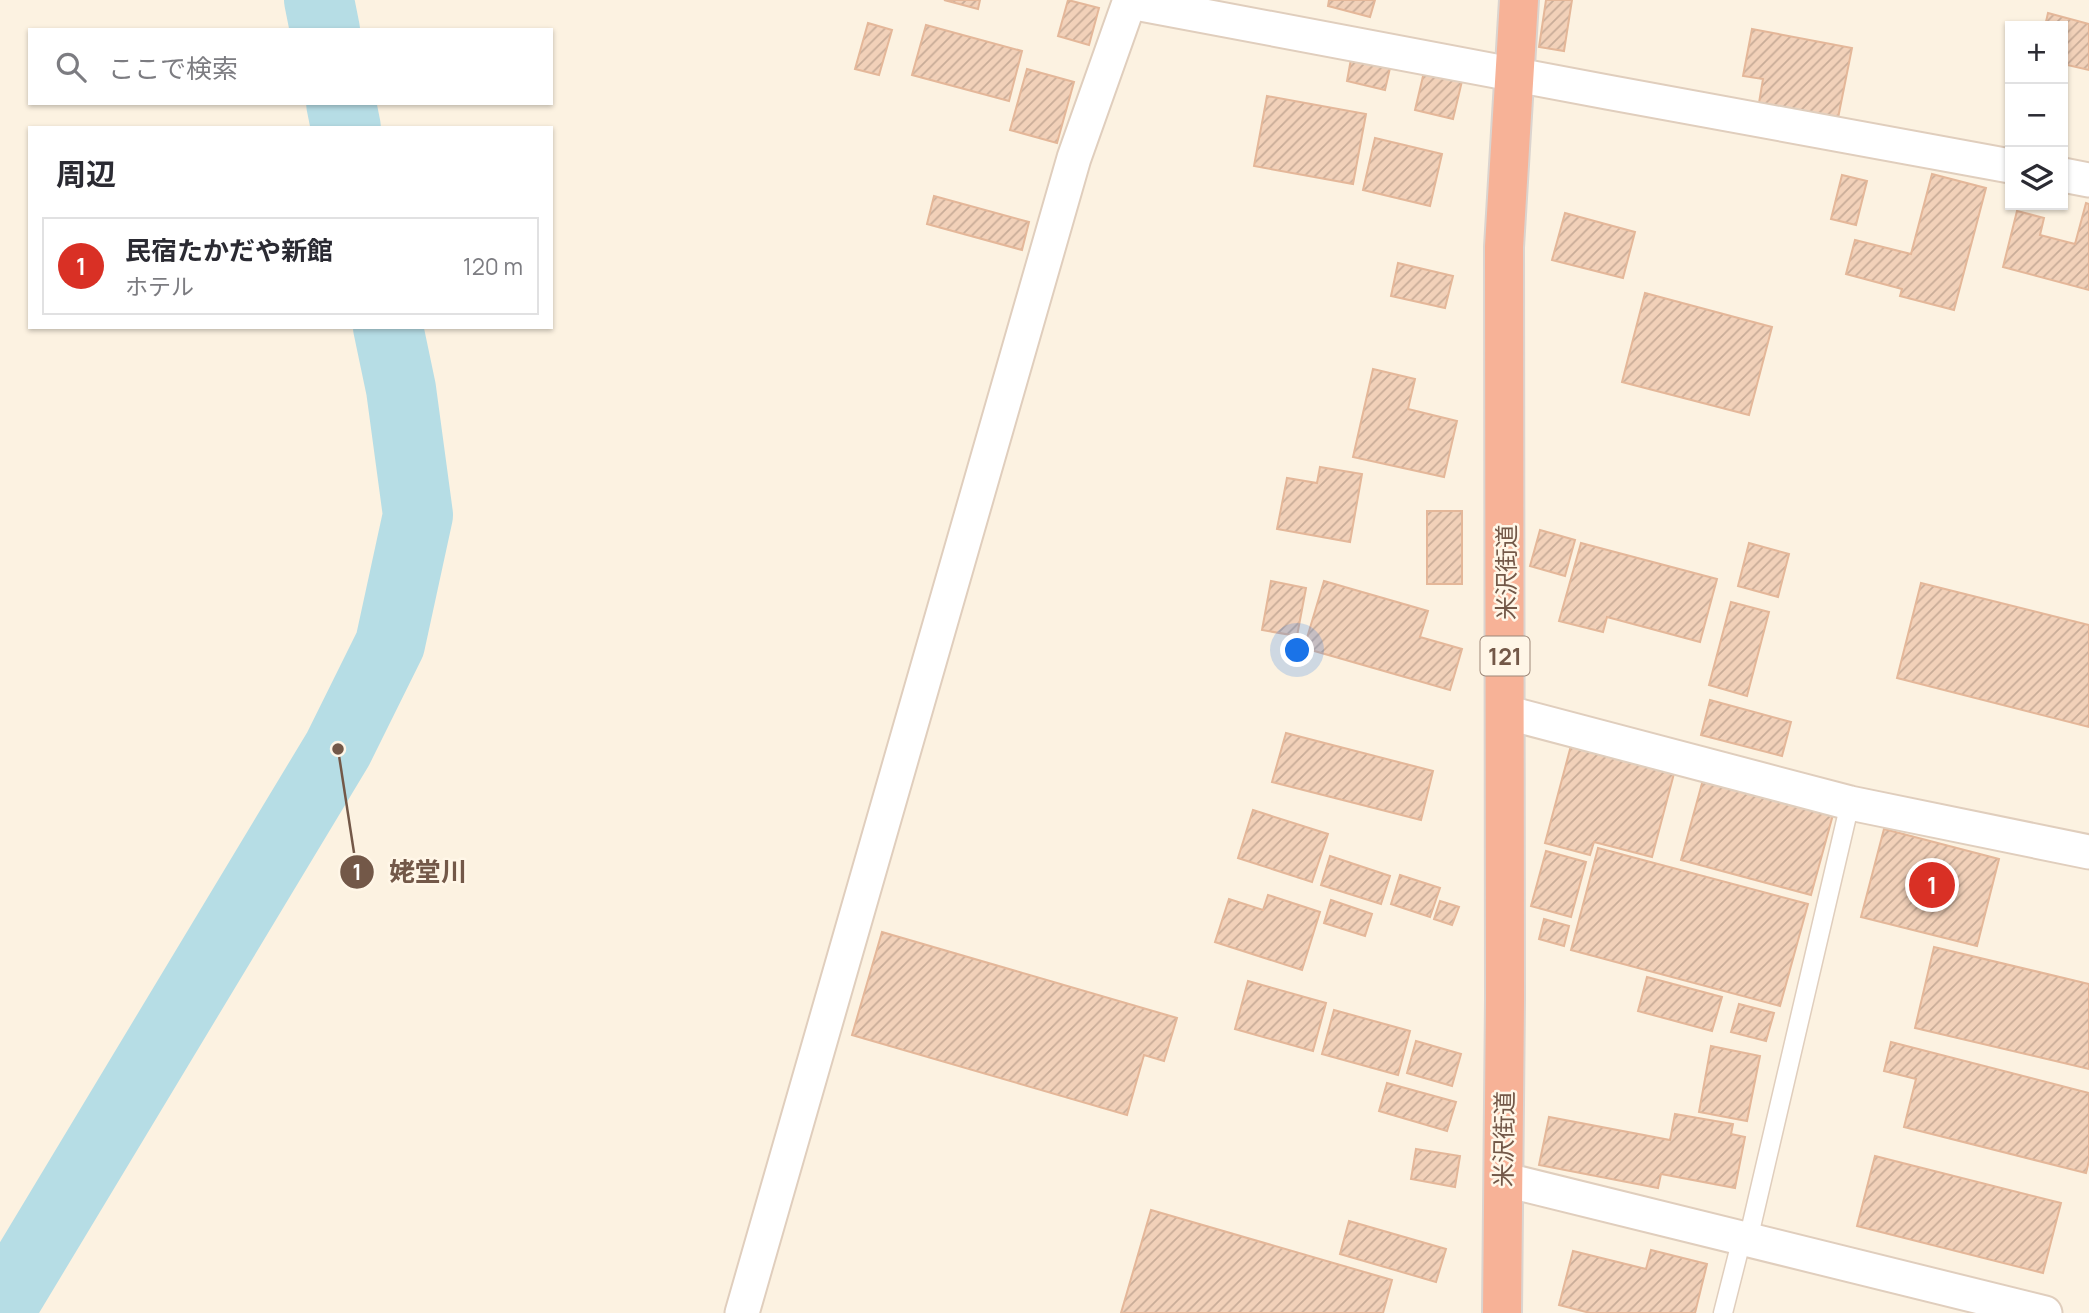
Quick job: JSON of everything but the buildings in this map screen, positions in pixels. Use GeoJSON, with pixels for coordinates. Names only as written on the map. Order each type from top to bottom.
{"type":"FeatureCollection","features":[{"type":"Feature","properties":{"kind":"highway","name":"米沢街道"},"geometry":{"type":"LineString","coordinates":[[1502,1313],[1505,999],[1504,247],[1519,0]]}},
{"type":"Feature","properties":{"kind":"street"},"geometry":{"type":"LineString","coordinates":[[742,1313],[1074,158],[1130,1],[2005,165]]}},
{"type":"Feature","properties":{"kind":"street"},"geometry":{"type":"LineString","coordinates":[[2068,176],[2089,180]]}},
{"type":"Feature","properties":{"kind":"street"},"geometry":{"type":"LineString","coordinates":[[1505,712],[1850,803],[2089,852]]}},
{"type":"Feature","properties":{"kind":"street"},"geometry":{"type":"LineString","coordinates":[[1502,1179],[2045,1313]]}},
{"type":"Feature","properties":{"kind":"lane"},"geometry":{"type":"LineString","coordinates":[[1723,1313],[1745,1239],[1850,803]]}},
{"type":"Feature","properties":{"kind":"waterway"},"geometry":{"type":"LineString","coordinates":[[319,0],[325,28]]}},
{"type":"Feature","properties":{"kind":"waterway"},"geometry":{"type":"LineString","coordinates":[[341,105],[346,126]]}},
{"type":"Feature","properties":{"kind":"waterway"},"geometry":{"type":"LineString","coordinates":[[0,1310],[338,749],[390,644],[418,515],[401,389],[388,329]]}},
{"type":"Feature","properties":{"kind":"place","name":"姥堂川"},"geometry":{"type":"Point","coordinates":[338,749]}},
{"type":"Feature","properties":{"kind":"place","name":"民宿たかだや新館"},"geometry":{"type":"Point","coordinates":[1932,885]}}]}
